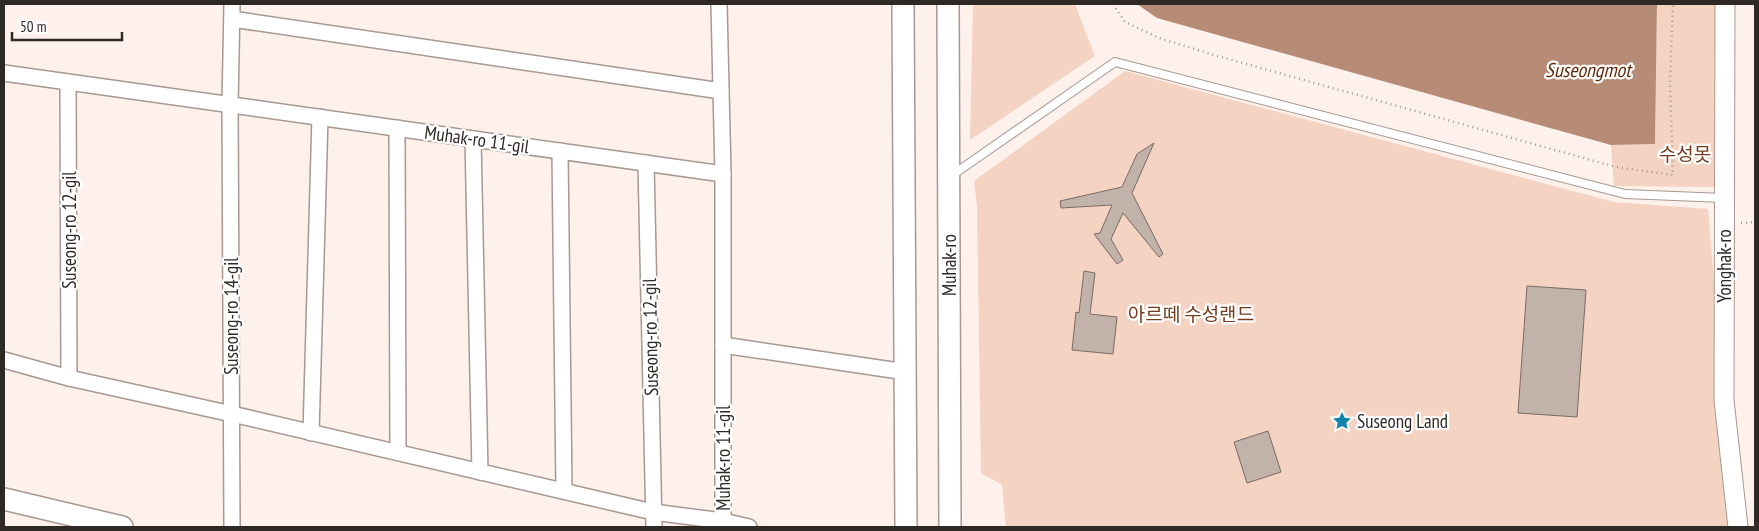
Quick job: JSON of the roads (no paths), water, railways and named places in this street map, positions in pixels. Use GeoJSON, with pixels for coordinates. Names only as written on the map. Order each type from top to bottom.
{"type":"FeatureCollection","features":[{"type":"Feature","properties":{"kind":"main road"},"geometry":{"type":"LineString","coordinates":[[903,4],[906,527]]}},
{"type":"Feature","properties":{"kind":"main road","name":"Muhak-ro"},"geometry":{"type":"LineString","coordinates":[[948,4],[950,527]]}},
{"type":"Feature","properties":{"kind":"main road"},"geometry":{"type":"LineString","coordinates":[[4,499],[122,527]]}},
{"type":"Feature","properties":{"kind":"street","name":"Muhak-ro 11-gil"},"geometry":{"type":"LineString","coordinates":[[653,512],[723,521],[723,174],[718,4]]}},
{"type":"Feature","properties":{"kind":"street","name":"Yonghak-ro"},"geometry":{"type":"LineString","coordinates":[[1725,4],[1724,400],[1738,527]]}},
{"type":"Feature","properties":{"kind":"street"},"geometry":{"type":"LineString","coordinates":[[232,11],[721,91]]}},
{"type":"Feature","properties":{"kind":"street","name":"Suseong-ro 14-gil"},"geometry":{"type":"LineString","coordinates":[[232,11],[230,105],[232,527]]}},
{"type":"Feature","properties":{"kind":"street"},"geometry":{"type":"LineString","coordinates":[[4,73],[230,105]]}},
{"type":"Feature","properties":{"kind":"street","name":"Suseong-ro 12-gil"},"geometry":{"type":"LineString","coordinates":[[68,82],[69,378]]}},
{"type":"Feature","properties":{"kind":"street","name":"Muhak-ro 11-gil"},"geometry":{"type":"LineString","coordinates":[[230,105],[723,174]]}},
{"type":"Feature","properties":{"kind":"street"},"geometry":{"type":"LineString","coordinates":[[311,433],[320,117]]}},
{"type":"Feature","properties":{"kind":"street"},"geometry":{"type":"LineString","coordinates":[[397,128],[398,452]]}},
{"type":"Feature","properties":{"kind":"street"},"geometry":{"type":"LineString","coordinates":[[473,139],[480,472]]}},
{"type":"Feature","properties":{"kind":"street"},"geometry":{"type":"LineString","coordinates":[[560,151],[564,491]]}},
{"type":"Feature","properties":{"kind":"street","name":"Suseong-ro 12-gil"},"geometry":{"type":"LineString","coordinates":[[646,163],[654,527]]}},
{"type":"Feature","properties":{"kind":"street"},"geometry":{"type":"LineString","coordinates":[[723,345],[906,372]]}},
{"type":"Feature","properties":{"kind":"street"},"geometry":{"type":"LineString","coordinates":[[4,360],[69,378],[653,512]]}},
{"type":"Feature","properties":{"kind":"street"},"geometry":{"type":"LineString","coordinates":[[723,521],[749,527]]}},
{"type":"Feature","properties":{"kind":"lane"},"geometry":{"type":"LineString","coordinates":[[948,178],[1115,62],[1625,194],[1724,198]]}},
{"type":"Feature","properties":{"kind":"water","name":"Suseongmot"},"geometry":{"type":"Polygon","coordinates":[[[1137,4],[1657,4],[1655,144],[1611,145],[1157,18],[1137,4]]]}},
{"type":"Feature","properties":{"kind":"place","name":"Suseong Land"},"geometry":{"type":"Point","coordinates":[1342,421]}},
{"type":"Feature","properties":{"kind":"park label","name":"수성못"},"geometry":{"type":"Point","coordinates":[1685,154]}},
{"type":"Feature","properties":{"kind":"park label","name":"아르떼 수성랜드"},"geometry":{"type":"Point","coordinates":[1191,314]}}]}
